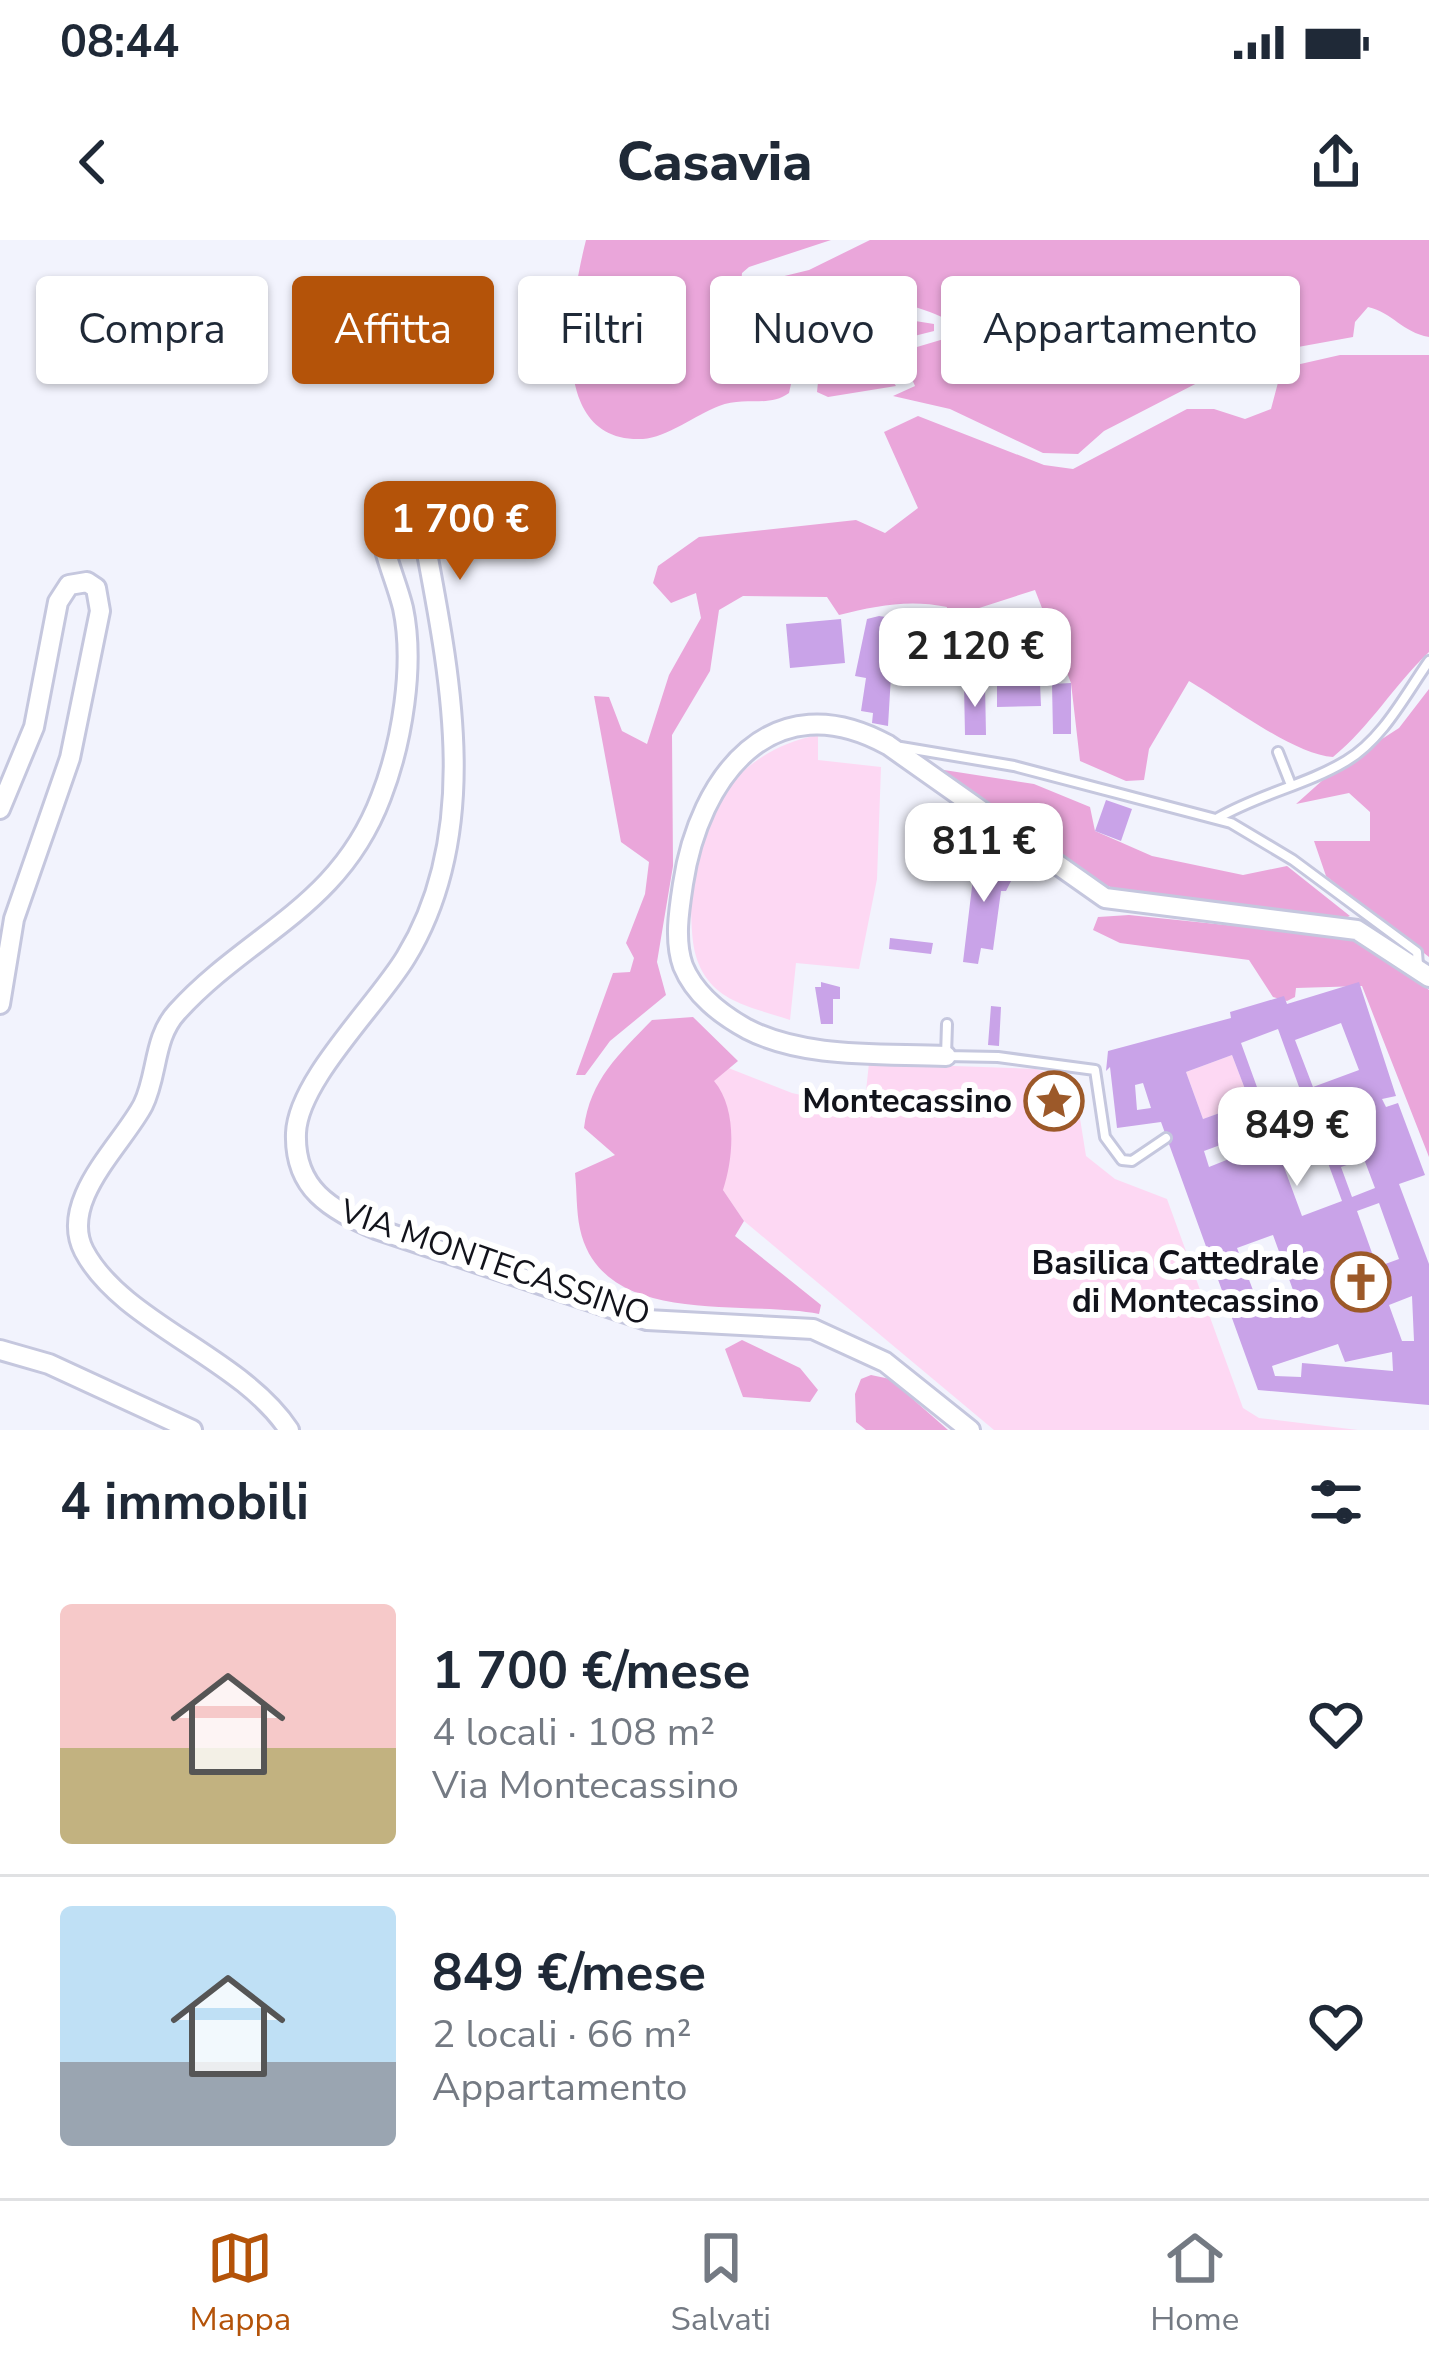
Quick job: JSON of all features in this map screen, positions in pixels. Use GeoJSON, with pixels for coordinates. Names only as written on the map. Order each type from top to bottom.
{"type":"FeatureCollection","features":[{"type":"Feature","properties":{"kind":"street","name":"VIA MONTECASSINO"},"geometry":{"type":"LineString","coordinates":[[289,1430],[243,1382],[110,1282],[82,1247],[80,1213],[87,1191],[144,1103],[160,1041],[176,1013],[316,899],[369,824],[397,736],[407,661],[403,607],[380,520],[383,510],[403,501],[413,505],[421,521],[448,681],[453,794],[447,842],[439,886],[406,957],[300,1110],[298,1161],[308,1186],[338,1212],[376,1229],[647,1320],[813,1329],[885,1362],[970,1430]]}},
{"type":"Feature","properties":{"kind":"street"},"geometry":{"type":"LineString","coordinates":[[0,809],[34,727],[58,602],[69,585],[87,582],[96,588],[100,611],[70,758],[14,919],[0,1004]]}},
{"type":"Feature","properties":{"kind":"street"},"geometry":{"type":"LineString","coordinates":[[946,1056],[827,1050],[767,1036],[710,1006],[682,964],[679,909],[688,849],[704,802],[730,764],[775,735],[814,724],[848,727],[888,745],[1105,898],[1357,930],[1424,973]]}},
{"type":"Feature","properties":{"kind":"street"},"geometry":{"type":"LineString","coordinates":[[0,1350],[49,1364],[192,1430]]}},
{"type":"Feature","properties":{"kind":"lane"},"geometry":{"type":"LineString","coordinates":[[1217,819],[1259,794],[1348,760],[1378,734],[1429,661]]}},
{"type":"Feature","properties":{"kind":"lane"},"geometry":{"type":"LineString","coordinates":[[888,745],[1013,766],[1217,819],[1293,860],[1417,952],[1424,973]]}},
{"type":"Feature","properties":{"kind":"lane"},"geometry":{"type":"LineString","coordinates":[[1278,752],[1291,785]]}},
{"type":"Feature","properties":{"kind":"lane"},"geometry":{"type":"LineString","coordinates":[[947,1024],[946,1056],[998,1057],[1095,1070],[1106,1137],[1116,1156],[1132,1161],[1166,1138]]}},
{"type":"Feature","properties":{"kind":"shaded area"},"geometry":{"type":"Polygon","coordinates":[[[586,240],[831,240],[749,267],[742,276],[710,276],[710,384],[791,384],[789,393],[719,406],[652,438],[611,434],[590,418],[576,384],[686,384],[686,276],[579,276],[586,240]]]}},
{"type":"Feature","properties":{"kind":"shaded area"},"geometry":{"type":"Polygon","coordinates":[[[870,240],[1429,240],[1429,337],[1368,307],[1355,322],[1353,337],[1300,347],[1300,276],[941,276],[941,317],[917,308],[917,276],[784,276],[809,270],[870,240]]]}},
{"type":"Feature","properties":{"kind":"shaded area"},"geometry":{"type":"Polygon","coordinates":[[[917,321],[934,324],[934,331],[917,335],[917,321]]]}},
{"type":"Feature","properties":{"kind":"shaded area"},"geometry":{"type":"Polygon","coordinates":[[[941,340],[941,384],[1195,384],[1104,431],[1078,454],[1043,453],[950,409],[893,396],[917,384],[917,347],[941,340]]]}},
{"type":"Feature","properties":{"kind":"shaded area"},"geometry":{"type":"Polygon","coordinates":[[[1340,355],[1429,355],[1429,652],[1347,745],[1333,757],[1299,747],[1189,681],[1149,749],[1144,780],[1126,781],[1080,761],[1071,683],[1035,590],[976,609],[966,632],[955,637],[945,625],[947,607],[905,604],[839,615],[827,597],[743,596],[719,610],[710,671],[672,735],[673,866],[657,962],[666,995],[610,1041],[585,1075],[576,1075],[613,973],[630,972],[634,958],[626,943],[645,894],[649,862],[621,842],[594,696],[609,697],[622,731],[647,744],[669,675],[701,618],[696,593],[671,603],[653,583],[658,566],[699,537],[856,520],[885,533],[918,508],[884,432],[918,416],[1044,465],[1073,469],[1187,409],[1214,409],[1245,419],[1271,409],[1278,384],[1300,384],[1300,364],[1340,355]]]}},
{"type":"Feature","properties":{"kind":"shaded area"},"geometry":{"type":"Polygon","coordinates":[[[818,384],[896,386],[828,397],[817,392],[818,384]]]}},
{"type":"Feature","properties":{"kind":"shaded area"},"geometry":{"type":"Polygon","coordinates":[[[1429,689],[1429,957],[1326,876],[1314,841],[1370,841],[1370,812],[1349,793],[1296,804],[1334,770],[1399,728],[1429,689]]]}},
{"type":"Feature","properties":{"kind":"shaded area"},"geometry":{"type":"Polygon","coordinates":[[[818,735],[818,760],[881,767],[877,879],[859,969],[796,963],[790,1020],[735,1001],[708,980],[694,947],[692,878],[707,821],[739,775],[761,757],[818,735]]]}},
{"type":"Feature","properties":{"kind":"shaded area"},"geometry":{"type":"Polygon","coordinates":[[[944,770],[1034,784],[1090,807],[1095,831],[1152,856],[1243,875],[1287,866],[1350,916],[1338,921],[1133,897],[1092,879],[940,775],[944,770]]]}},
{"type":"Feature","properties":{"kind":"shaded area"},"geometry":{"type":"Polygon","coordinates":[[[1129,915],[1343,937],[1379,952],[1410,973],[1429,990],[1429,1157],[1362,986],[1296,988],[1295,997],[1287,1001],[1273,997],[1249,960],[1120,943],[1093,930],[1098,917],[1129,915]]]}},
{"type":"Feature","properties":{"kind":"shaded area"},"geometry":{"type":"Polygon","coordinates":[[[693,1017],[738,1061],[714,1081],[730,1119],[723,1190],[744,1221],[735,1236],[821,1305],[819,1314],[646,1296],[616,1282],[594,1261],[580,1229],[575,1173],[615,1155],[584,1128],[599,1082],[652,1020],[693,1017]]]}},
{"type":"Feature","properties":{"kind":"shaded area"},"geometry":{"type":"Polygon","coordinates":[[[1232,1055],[1250,1102],[1203,1119],[1186,1072],[1232,1055]]]}},
{"type":"Feature","properties":{"kind":"shaded area"},"geometry":{"type":"Polygon","coordinates":[[[708,1060],[792,1093],[846,1105],[866,1091],[869,1063],[1036,1069],[1074,1081],[1086,1156],[1115,1179],[1167,1199],[1243,1408],[1259,1418],[1358,1430],[994,1430],[744,1221],[723,1190],[708,1060]]]}},
{"type":"Feature","properties":{"kind":"shaded area"},"geometry":{"type":"Polygon","coordinates":[[[742,1340],[800,1368],[818,1390],[810,1402],[743,1397],[725,1349],[742,1340]]]}},
{"type":"Feature","properties":{"kind":"shaded area"},"geometry":{"type":"Polygon","coordinates":[[[871,1375],[890,1379],[948,1430],[866,1430],[856,1422],[855,1394],[861,1379],[871,1375]]]}},
{"type":"Feature","properties":{"kind":"building"},"geometry":{"type":"Polygon","coordinates":[[[892,618],[886,658],[892,659],[888,726],[872,723],[873,713],[861,711],[866,678],[855,676],[867,619],[892,618]]]}},
{"type":"Feature","properties":{"kind":"building"},"geometry":{"type":"Polygon","coordinates":[[[841,619],[845,663],[790,668],[786,624],[841,619]]]}},
{"type":"Feature","properties":{"kind":"building"},"geometry":{"type":"Polygon","coordinates":[[[1040,683],[1041,706],[997,707],[997,684],[1040,683]]]}},
{"type":"Feature","properties":{"kind":"building"},"geometry":{"type":"Polygon","coordinates":[[[1071,683],[1071,734],[1053,734],[1052,684],[1071,683]]]}},
{"type":"Feature","properties":{"kind":"building"},"geometry":{"type":"Polygon","coordinates":[[[985,684],[986,735],[965,735],[964,685],[985,684]]]}},
{"type":"Feature","properties":{"kind":"building"},"geometry":{"type":"Polygon","coordinates":[[[1106,800],[1132,809],[1121,841],[1095,831],[1106,800]]]}},
{"type":"Feature","properties":{"kind":"building"},"geometry":{"type":"Polygon","coordinates":[[[977,845],[999,861],[999,870],[1009,871],[1011,881],[1001,891],[993,950],[981,948],[978,964],[963,962],[977,845]]]}},
{"type":"Feature","properties":{"kind":"building"},"geometry":{"type":"Polygon","coordinates":[[[890,938],[933,943],[931,954],[889,949],[890,938]]]}},
{"type":"Feature","properties":{"kind":"building"},"geometry":{"type":"Polygon","coordinates":[[[821,982],[840,987],[840,999],[833,999],[833,1024],[821,1024],[815,987],[821,987],[821,982]]]}},
{"type":"Feature","properties":{"kind":"building"},"geometry":{"type":"Polygon","coordinates":[[[1359,982],[1396,1096],[1382,1099],[1386,1107],[1398,1103],[1425,1175],[1399,1184],[1429,1264],[1429,1405],[1258,1390],[1161,1122],[1117,1128],[1110,1067],[1106,1071],[1108,1051],[1231,1018],[1230,1012],[1284,996],[1287,1004],[1359,982]],[[1341,1023],[1295,1040],[1313,1087],[1359,1070],[1341,1023]],[[1278,1029],[1241,1043],[1274,1134],[1311,1120],[1278,1029]],[[1232,1055],[1186,1072],[1203,1119],[1250,1102],[1232,1055]],[[1143,1083],[1135,1085],[1137,1110],[1151,1108],[1143,1083]],[[1369,1119],[1328,1134],[1334,1148],[1374,1133],[1369,1119]],[[1223,1144],[1204,1151],[1209,1167],[1229,1159],[1223,1144]],[[1321,1144],[1281,1159],[1302,1216],[1342,1201],[1321,1144]],[[1364,1159],[1341,1167],[1352,1197],[1375,1188],[1364,1159]],[[1379,1203],[1357,1211],[1377,1267],[1399,1259],[1379,1203]],[[1273,1235],[1237,1248],[1262,1314],[1297,1301],[1273,1235]],[[1412,1296],[1389,1305],[1402,1341],[1414,1341],[1412,1296]],[[1338,1344],[1272,1366],[1275,1376],[1301,1377],[1302,1363],[1393,1371],[1392,1352],[1345,1362],[1338,1344]]]}},
{"type":"Feature","properties":{"kind":"building"},"geometry":{"type":"Polygon","coordinates":[[[991,1006],[1001,1007],[999,1046],[988,1045],[991,1006]]]}},
{"type":"Feature","properties":{"kind":"place","name":"Montecassino"},"geometry":{"type":"Point","coordinates":[1054,1101]}},
{"type":"Feature","properties":{"kind":"place","name":"Basilica Cattedrale di Montecassino"},"geometry":{"type":"Point","coordinates":[1361,1282]}}]}
